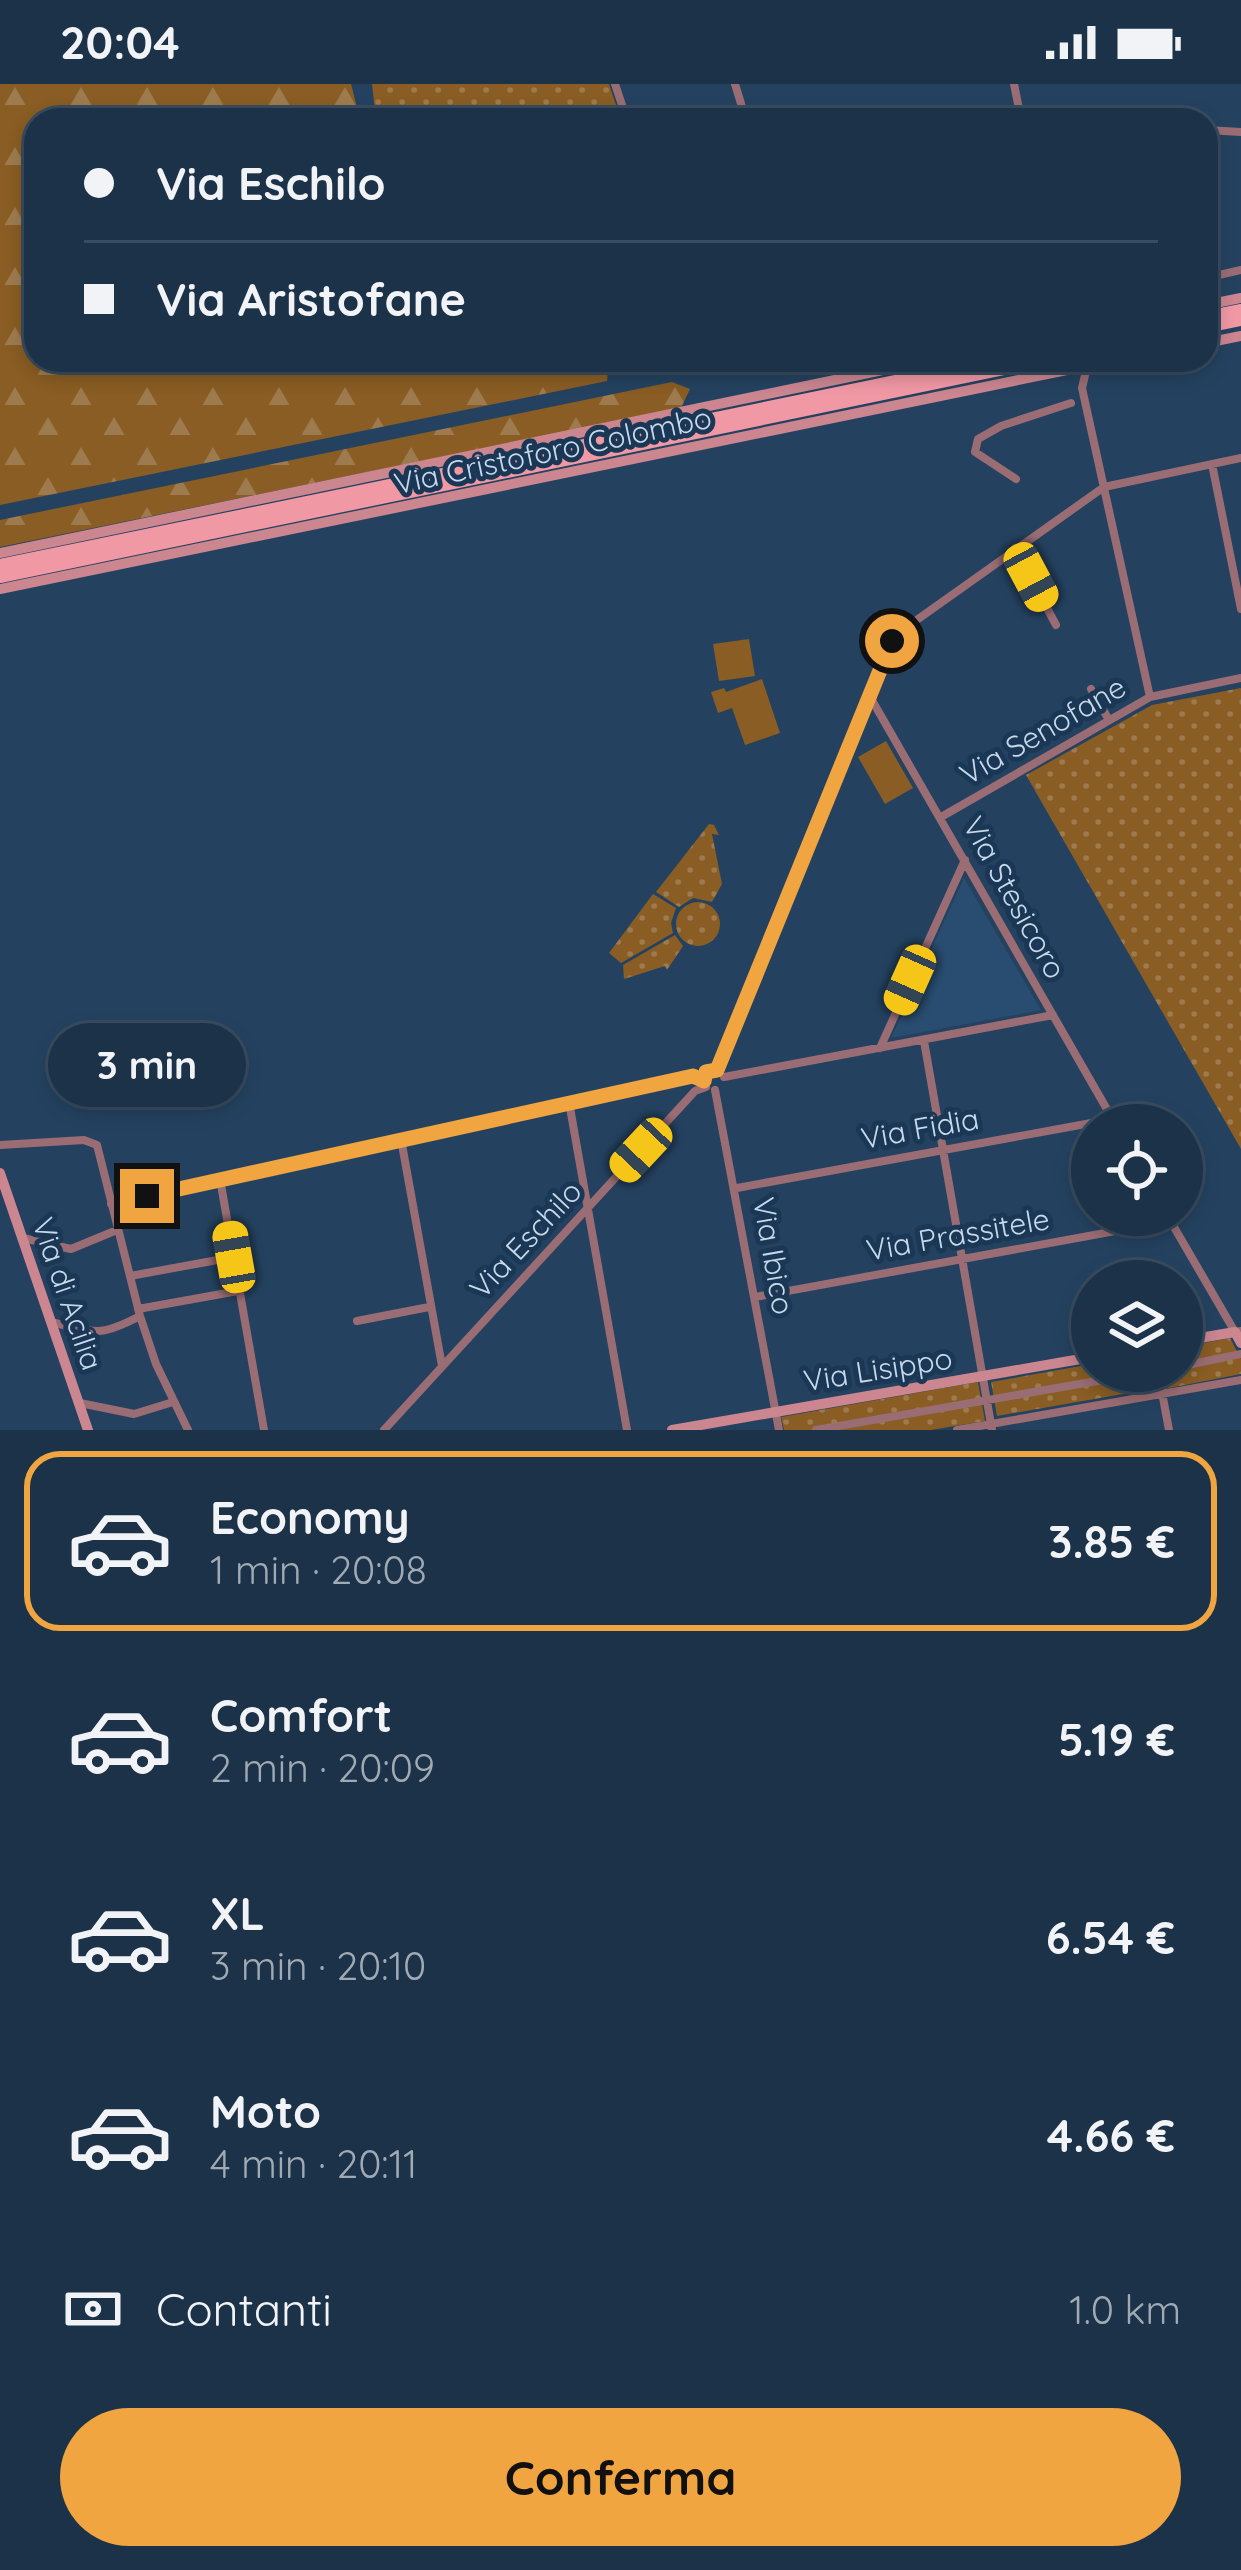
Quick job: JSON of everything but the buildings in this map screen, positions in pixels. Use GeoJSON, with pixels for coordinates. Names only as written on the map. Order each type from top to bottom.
{"type":"FeatureCollection","features":[{"type":"Feature","properties":{"kind":"main road","name":"Via Cristoforo Colombo"},"geometry":{"type":"LineString","coordinates":[[0,565],[940,372]]}},
{"type":"Feature","properties":{"kind":"main road","name":"Via Cristoforo Colombo"},"geometry":{"type":"LineString","coordinates":[[0,577],[990,372]]}},
{"type":"Feature","properties":{"kind":"street","name":"Via Cristoforo Colombo"},"geometry":{"type":"LineString","coordinates":[[0,553],[873,372]]}},
{"type":"Feature","properties":{"kind":"street","name":"Via Cristoforo Colombo"},"geometry":{"type":"LineString","coordinates":[[0,589],[1055,372]]}},
{"type":"Feature","properties":{"kind":"street"},"geometry":{"type":"LineString","coordinates":[[1067,372],[1082,388]]}},
{"type":"Feature","properties":{"kind":"street"},"geometry":{"type":"LineString","coordinates":[[1085,372],[1082,388],[1150,697]]}},
{"type":"Feature","properties":{"kind":"street"},"geometry":{"type":"LineString","coordinates":[[1016,479],[975,452],[978,439],[1001,426],[1071,404]]}},
{"type":"Feature","properties":{"kind":"street"},"geometry":{"type":"LineString","coordinates":[[111,1204],[693,1076],[708,1086],[723,1086],[721,1073],[897,634],[1104,488],[1241,458]]}},
{"type":"Feature","properties":{"kind":"street"},"geometry":{"type":"LineString","coordinates":[[1212,464],[1241,610]]}},
{"type":"Feature","properties":{"kind":"street"},"geometry":{"type":"LineString","coordinates":[[1015,548],[1056,625]]}},
{"type":"Feature","properties":{"kind":"street","name":"Via Senofane"},"geometry":{"type":"LineString","coordinates":[[941,817],[1150,697],[1241,678]]}},
{"type":"Feature","properties":{"kind":"street"},"geometry":{"type":"LineString","coordinates":[[1091,688],[1109,720]]}},
{"type":"Feature","properties":{"kind":"street","name":"Via Stesicoro"},"geometry":{"type":"LineString","coordinates":[[869,695],[1104,1104]]}},
{"type":"Feature","properties":{"kind":"street"},"geometry":{"type":"LineString","coordinates":[[880,1048],[965,858]]}},
{"type":"Feature","properties":{"kind":"street"},"geometry":{"type":"LineString","coordinates":[[708,1086],[706,1072],[924,1041],[1053,1016]]}},
{"type":"Feature","properties":{"kind":"street"},"geometry":{"type":"LineString","coordinates":[[924,1041],[991,1427]]}},
{"type":"Feature","properties":{"kind":"street","name":"Via Ibico"},"geometry":{"type":"LineString","coordinates":[[708,1086],[736,1188],[779,1430]]}},
{"type":"Feature","properties":{"kind":"street","name":"Via Eschilo"},"geometry":{"type":"LineString","coordinates":[[384,1430],[695,1091],[708,1086]]}},
{"type":"Feature","properties":{"kind":"street"},"geometry":{"type":"LineString","coordinates":[[569,1102],[628,1430]]}},
{"type":"Feature","properties":{"kind":"street","name":"Via Fidia"},"geometry":{"type":"LineString","coordinates":[[736,1188],[1071,1129]]}},
{"type":"Feature","properties":{"kind":"street"},"geometry":{"type":"LineString","coordinates":[[401,1139],[442,1366]]}},
{"type":"Feature","properties":{"kind":"street"},"geometry":{"type":"LineString","coordinates":[[0,1145],[92,1142],[100,1152],[139,1312],[188,1430]]}},
{"type":"Feature","properties":{"kind":"street","name":"Via di Acilia"},"geometry":{"type":"LineString","coordinates":[[0,1173],[88,1430]]}},
{"type":"Feature","properties":{"kind":"street"},"geometry":{"type":"LineString","coordinates":[[220,1179],[264,1430]]}},
{"type":"Feature","properties":{"kind":"street"},"geometry":{"type":"LineString","coordinates":[[23,1238],[71,1249],[117,1230]]}},
{"type":"Feature","properties":{"kind":"street","name":"Via Prassitele"},"geometry":{"type":"LineString","coordinates":[[755,1297],[1076,1236]]}},
{"type":"Feature","properties":{"kind":"street"},"geometry":{"type":"LineString","coordinates":[[1180,1236],[1239,1335],[1203,1339]]}},
{"type":"Feature","properties":{"kind":"street"},"geometry":{"type":"LineString","coordinates":[[130,1276],[234,1257]]}},
{"type":"Feature","properties":{"kind":"street"},"geometry":{"type":"LineString","coordinates":[[51,1322],[108,1333],[139,1312],[238,1291]]}},
{"type":"Feature","properties":{"kind":"street"},"geometry":{"type":"LineString","coordinates":[[357,1321],[429,1307]]}},
{"type":"Feature","properties":{"kind":"street"},"geometry":{"type":"LineString","coordinates":[[1203,1362],[1241,1354]]}},
{"type":"Feature","properties":{"kind":"street","name":"Via Lisippo"},"geometry":{"type":"LineString","coordinates":[[672,1430],[1071,1361]]}},
{"type":"Feature","properties":{"kind":"street"},"geometry":{"type":"LineString","coordinates":[[957,1430],[1241,1380]]}},
{"type":"Feature","properties":{"kind":"street"},"geometry":{"type":"LineString","coordinates":[[816,1430],[1071,1385]]}},
{"type":"Feature","properties":{"kind":"street"},"geometry":{"type":"LineString","coordinates":[[1161,1392],[1168,1430]]}},
{"type":"Feature","properties":{"kind":"street"},"geometry":{"type":"LineString","coordinates":[[78,1402],[134,1414],[173,1402]]}},
{"type":"Feature","properties":{"kind":"shaded area"},"geometry":{"type":"Polygon","coordinates":[[[964,878],[1041,1010],[891,1038],[964,878]]]}},
{"type":"Feature","properties":{"kind":"green space"},"geometry":{"type":"Polygon","coordinates":[[[0,84],[351,84],[357,108],[24,108],[24,372],[608,372],[607,381],[0,505],[0,84]]]}},
{"type":"Feature","properties":{"kind":"green space"},"geometry":{"type":"Polygon","coordinates":[[[372,84],[609,84],[617,108],[375,108],[372,84]]]}},
{"type":"Feature","properties":{"kind":"green space"},"geometry":{"type":"Polygon","coordinates":[[[672,382],[690,389],[681,408],[0,547],[0,520],[672,382]]]}},
{"type":"Feature","properties":{"kind":"green space"},"geometry":{"type":"Polygon","coordinates":[[[749,639],[755,676],[719,681],[713,644],[749,639]]]}},
{"type":"Feature","properties":{"kind":"green space"},"geometry":{"type":"Polygon","coordinates":[[[762,679],[780,733],[745,745],[732,708],[718,713],[711,692],[724,688],[726,692],[762,679]]]}},
{"type":"Feature","properties":{"kind":"green space"},"geometry":{"type":"Polygon","coordinates":[[[1241,688],[1241,1149],[1026,775],[1152,705],[1241,688]]]}},
{"type":"Feature","properties":{"kind":"green space"},"geometry":{"type":"Polygon","coordinates":[[[886,741],[913,788],[885,804],[858,757],[886,741]]]}},
{"type":"Feature","properties":{"kind":"green space"},"geometry":{"type":"Polygon","coordinates":[[[709,824],[719,835],[712,834],[722,884],[712,902],[693,898],[679,907],[656,892],[709,824]]]}},
{"type":"Feature","properties":{"kind":"green space"},"geometry":{"type":"Polygon","coordinates":[[[653,894],[676,908],[673,933],[621,963],[609,953],[653,894]]]}},
{"type":"Feature","properties":{"kind":"green space"},"geometry":{"type":"Polygon","coordinates":[[[698,902],[714,908],[720,924],[714,940],[698,946],[682,940],[676,924],[682,908],[698,902]]]}},
{"type":"Feature","properties":{"kind":"green space"},"geometry":{"type":"Polygon","coordinates":[[[675,935],[683,946],[667,970],[665,966],[624,979],[623,965],[675,935]]]}},
{"type":"Feature","properties":{"kind":"green space"},"geometry":{"type":"Polygon","coordinates":[[[1230,1338],[1241,1359],[1241,1374],[1203,1381],[1203,1343],[1230,1338]]]}},
{"type":"Feature","properties":{"kind":"green space"},"geometry":{"type":"Polygon","coordinates":[[[1071,1368],[1071,1392],[1134,1392],[997,1416],[991,1382],[1071,1368]]]}},
{"type":"Feature","properties":{"kind":"green space"},"geometry":{"type":"Polygon","coordinates":[[[978,1382],[985,1421],[931,1430],[784,1430],[781,1417],[978,1382]]]}},
{"type":"Feature","properties":{"kind":"route"},"geometry":{"type":"LineString","coordinates":[[147,1196],[693,1076],[704,1081],[706,1072],[717,1070],[892,641]]}}]}
